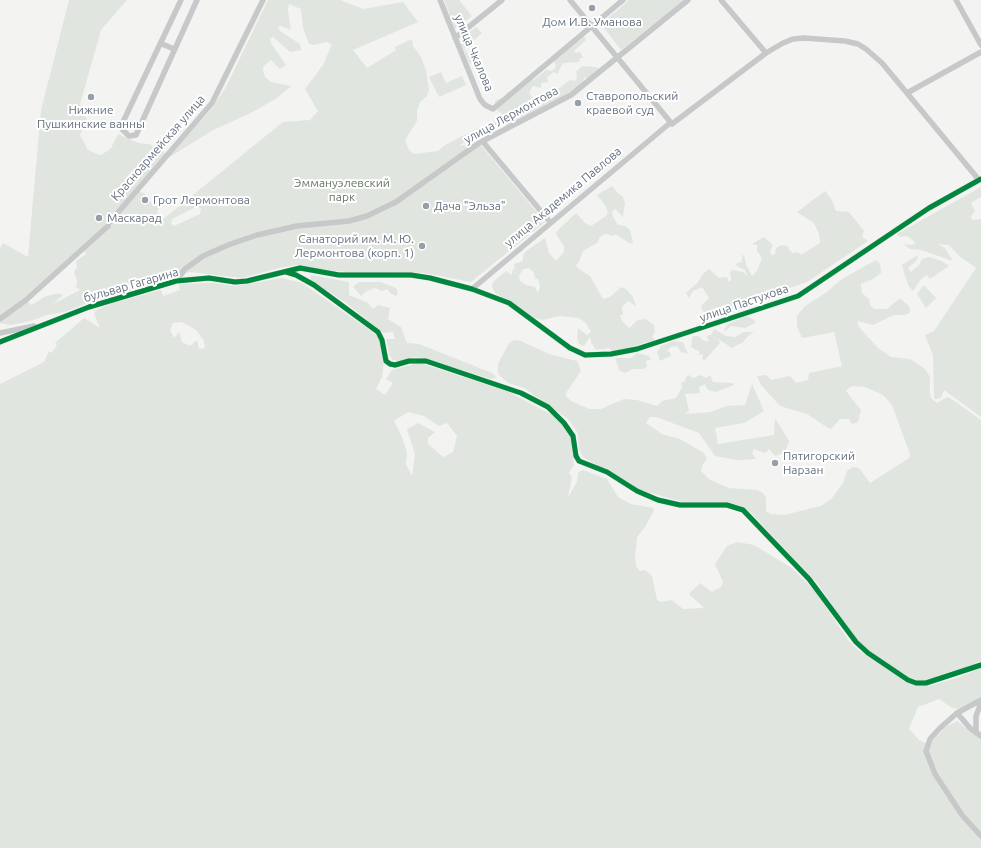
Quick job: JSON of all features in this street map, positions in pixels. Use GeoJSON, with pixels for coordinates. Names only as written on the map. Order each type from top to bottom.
{"type":"FeatureCollection","features":[{"type":"Feature","properties":{"kind":"street"},"geometry":{"type":"LineString","coordinates":[[181,0],[162,44],[122,124],[122,129],[129,136],[136,135],[197,0]]}},
{"type":"Feature","properties":{"kind":"street","name":"Красноармейская улица"},"geometry":{"type":"LineString","coordinates":[[0,319],[26,300],[108,224],[137,188],[212,103],[263,0]]}},
{"type":"Feature","properties":{"kind":"street","name":"улица Чкалова"},"geometry":{"type":"LineString","coordinates":[[440,0],[480,99],[485,105],[493,109]]}},
{"type":"Feature","properties":{"kind":"street"},"geometry":{"type":"LineString","coordinates":[[455,38],[502,0]]}},
{"type":"Feature","properties":{"kind":"street"},"geometry":{"type":"LineString","coordinates":[[570,0],[672,124]]}},
{"type":"Feature","properties":{"kind":"street","name":"улица Лермонтова"},"geometry":{"type":"LineString","coordinates":[[493,109],[623,0]]}},
{"type":"Feature","properties":{"kind":"street","name":"улица Лермонтова"},"geometry":{"type":"LineString","coordinates":[[176,281],[185,269],[204,256],[228,245],[258,235],[297,226],[331,224],[367,216],[396,202],[483,142],[571,95],[688,0]]}},
{"type":"Feature","properties":{"kind":"street"},"geometry":{"type":"LineString","coordinates":[[721,0],[766,53]]}},
{"type":"Feature","properties":{"kind":"street"},"geometry":{"type":"LineString","coordinates":[[956,0],[981,45]]}},
{"type":"Feature","properties":{"kind":"street","name":"улица Академика Павлова"},"geometry":{"type":"LineString","coordinates":[[472,289],[550,222],[672,124],[766,53],[783,43],[798,38],[845,41],[858,44],[882,63],[980,180]]}},
{"type":"Feature","properties":{"kind":"street"},"geometry":{"type":"LineString","coordinates":[[162,44],[174,49]]}},
{"type":"Feature","properties":{"kind":"street"},"geometry":{"type":"LineString","coordinates":[[907,93],[981,52]]}},
{"type":"Feature","properties":{"kind":"street"},"geometry":{"type":"LineString","coordinates":[[483,142],[550,222]]}},
{"type":"Feature","properties":{"kind":"street","name":"улица Пастухова"},"geometry":{"type":"LineString","coordinates":[[579,353],[602,356],[637,349],[798,296],[929,208],[980,180]]}},
{"type":"Feature","properties":{"kind":"street","name":"бульвар Гагарина"},"geometry":{"type":"LineString","coordinates":[[0,342],[124,295],[176,281],[209,278],[241,282],[300,268],[339,275],[411,275],[430,278],[472,289],[509,303],[560,342],[579,353]]}},
{"type":"Feature","properties":{"kind":"street"},"geometry":{"type":"LineString","coordinates":[[284,272],[296,275],[314,285],[378,332],[382,340],[386,361],[390,364],[395,365],[409,361],[426,361],[521,393],[548,407],[564,423],[573,436],[576,456],[579,461],[606,472],[637,491],[658,500],[680,505],[727,505],[742,510],[809,579],[856,642],[868,653],[908,680],[916,683],[926,683],[981,665]]}},
{"type":"Feature","properties":{"kind":"street","name":"бульвар Гагарина"},"geometry":{"type":"LineString","coordinates":[[0,333],[52,322]]}},
{"type":"Feature","properties":{"kind":"street"},"geometry":{"type":"LineString","coordinates":[[981,701],[958,713],[930,739],[926,751],[935,774],[962,815],[981,836]]}},
{"type":"Feature","properties":{"kind":"street"},"geometry":{"type":"LineString","coordinates":[[979,734],[976,716],[981,701]]}},
{"type":"Feature","properties":{"kind":"street"},"geometry":{"type":"LineString","coordinates":[[958,713],[979,734]]}},
{"type":"Feature","properties":{"kind":"green space","name":"Эммануэлевский парк"},"geometry":{"type":"Polygon","coordinates":[[[69,0],[127,0],[101,30],[80,104],[82,108],[80,111],[87,119],[80,135],[88,150],[99,155],[111,148],[118,134],[138,143],[149,144],[164,151],[165,154],[134,190],[144,193],[152,204],[161,205],[157,211],[162,220],[283,122],[310,120],[318,111],[305,89],[323,65],[332,44],[326,42],[314,45],[309,44],[303,28],[301,9],[289,4],[288,10],[291,30],[281,26],[278,27],[280,31],[300,44],[301,50],[290,52],[273,37],[270,39],[271,43],[286,65],[280,69],[271,60],[264,66],[263,69],[265,77],[271,82],[291,86],[277,98],[249,114],[213,130],[168,158],[212,108],[226,87],[268,0],[340,0],[363,9],[403,2],[418,22],[353,50],[367,68],[396,50],[395,47],[412,39],[413,46],[421,57],[426,70],[429,90],[427,96],[420,102],[417,111],[417,121],[405,140],[409,150],[414,154],[438,151],[445,145],[476,129],[495,122],[498,125],[493,130],[483,132],[459,146],[479,143],[545,222],[471,282],[424,273],[402,272],[368,274],[297,265],[279,268],[242,278],[190,272],[139,286],[133,290],[104,296],[65,312],[47,315],[31,321],[10,325],[0,323],[0,248],[3,243],[28,257],[41,110],[69,0]],[[196,207],[172,219],[171,224],[174,226],[200,214],[201,208],[196,207]],[[84,250],[78,251],[25,299],[32,305],[44,297],[58,293],[63,295],[53,304],[80,290],[76,287],[77,281],[74,271],[77,267],[76,261],[86,254],[84,250]]]}},
{"type":"Feature","properties":{"kind":"green space"},"geometry":{"type":"Polygon","coordinates":[[[444,0],[459,0],[472,16],[455,29],[444,0]]]}},
{"type":"Feature","properties":{"kind":"green space"},"geometry":{"type":"Polygon","coordinates":[[[629,0],[684,0],[621,50],[601,24],[629,0]]]}},
{"type":"Feature","properties":{"kind":"green space"},"geometry":{"type":"Polygon","coordinates":[[[476,27],[482,33],[464,49],[473,60],[470,64],[461,44],[461,39],[476,27]]]}},
{"type":"Feature","properties":{"kind":"green space"},"geometry":{"type":"Polygon","coordinates":[[[582,37],[585,37],[586,40],[574,51],[576,53],[580,52],[583,58],[580,58],[579,62],[563,63],[557,74],[554,72],[547,77],[548,82],[541,83],[541,88],[533,86],[529,93],[534,99],[548,97],[570,80],[575,81],[577,78],[576,72],[582,66],[601,69],[591,78],[584,78],[583,84],[569,92],[567,96],[554,103],[547,104],[529,117],[509,126],[506,125],[507,120],[501,121],[499,118],[502,113],[499,112],[494,105],[496,100],[506,97],[507,92],[511,93],[529,78],[534,80],[546,70],[552,71],[556,67],[554,60],[582,37]]]}},
{"type":"Feature","properties":{"kind":"green space"},"geometry":{"type":"Polygon","coordinates":[[[441,72],[446,83],[462,76],[466,85],[439,97],[429,77],[441,72]]]}},
{"type":"Feature","properties":{"kind":"green space"},"geometry":{"type":"Polygon","coordinates":[[[612,186],[623,197],[625,203],[623,217],[615,209],[612,212],[613,217],[618,225],[625,226],[630,230],[633,243],[629,243],[615,234],[614,236],[605,234],[600,237],[597,243],[583,251],[579,262],[576,265],[579,269],[590,276],[603,299],[610,297],[621,287],[626,289],[633,297],[636,306],[628,301],[622,307],[623,315],[620,315],[622,321],[629,328],[638,320],[645,319],[654,325],[655,333],[652,336],[655,340],[613,352],[609,348],[596,350],[590,337],[584,346],[579,344],[577,338],[578,328],[587,335],[591,332],[586,323],[579,318],[559,316],[542,320],[532,317],[495,293],[492,287],[493,282],[506,271],[512,275],[512,271],[515,269],[514,264],[523,261],[523,255],[526,251],[545,238],[549,253],[556,261],[564,252],[564,246],[556,232],[576,213],[585,223],[591,226],[608,213],[605,205],[597,195],[612,186]],[[529,268],[523,269],[519,276],[520,281],[526,285],[535,287],[538,293],[540,287],[538,279],[535,279],[534,273],[529,268]]]}},
{"type":"Feature","properties":{"kind":"green space"},"geometry":{"type":"Polygon","coordinates":[[[981,187],[981,197],[971,203],[975,211],[971,216],[972,220],[981,219],[981,417],[944,390],[941,398],[934,399],[933,355],[925,335],[934,331],[976,268],[959,256],[949,245],[938,244],[945,248],[953,261],[921,250],[910,249],[903,244],[915,245],[914,241],[907,236],[900,237],[897,234],[981,187]]]}},
{"type":"Feature","properties":{"kind":"green space"},"geometry":{"type":"Polygon","coordinates":[[[825,191],[832,200],[836,211],[849,212],[864,231],[862,237],[868,241],[807,282],[754,300],[707,320],[701,306],[709,298],[702,287],[693,291],[689,298],[686,293],[698,282],[703,274],[709,269],[719,278],[727,277],[729,282],[731,280],[730,272],[733,270],[743,272],[748,277],[745,270],[736,266],[737,263],[742,262],[742,254],[752,276],[757,271],[762,258],[757,251],[757,245],[752,244],[764,237],[773,245],[770,252],[772,255],[775,254],[776,248],[782,245],[787,246],[792,253],[798,252],[801,255],[820,243],[819,234],[814,223],[797,212],[825,191]]]}},
{"type":"Feature","properties":{"kind":"green space"},"geometry":{"type":"Polygon","coordinates":[[[918,255],[917,260],[908,268],[911,272],[919,265],[922,259],[929,257],[942,261],[949,266],[930,279],[927,275],[921,279],[913,291],[908,285],[902,265],[918,255]]]}},
{"type":"Feature","properties":{"kind":"green space"},"geometry":{"type":"Polygon","coordinates":[[[876,260],[880,264],[881,273],[873,279],[861,284],[862,293],[869,299],[870,305],[874,309],[887,309],[899,299],[909,306],[910,313],[904,315],[894,315],[873,325],[857,321],[859,327],[878,348],[891,357],[910,359],[925,369],[930,377],[930,393],[932,399],[937,403],[947,397],[950,398],[981,420],[981,661],[966,669],[928,680],[909,678],[870,651],[855,638],[817,583],[752,514],[741,506],[728,502],[683,502],[640,490],[583,457],[579,449],[578,433],[568,419],[524,388],[508,383],[498,374],[498,364],[509,343],[514,340],[521,341],[549,354],[577,361],[581,371],[566,393],[566,396],[571,401],[589,409],[601,409],[624,399],[637,400],[657,406],[662,401],[676,398],[682,387],[681,383],[685,381],[686,377],[689,375],[693,378],[701,375],[706,378],[710,375],[713,382],[733,383],[734,385],[716,392],[708,390],[705,384],[699,387],[700,393],[685,394],[689,410],[686,414],[711,412],[726,406],[745,405],[752,384],[764,411],[744,423],[715,428],[718,444],[774,435],[775,418],[789,441],[785,452],[775,456],[769,449],[765,453],[754,449],[752,453],[756,459],[737,460],[715,456],[699,433],[656,417],[650,417],[646,423],[662,434],[680,439],[704,453],[707,459],[703,464],[701,471],[710,480],[729,488],[757,490],[763,493],[766,498],[766,511],[771,514],[784,515],[821,506],[832,498],[843,483],[847,471],[853,467],[859,468],[870,483],[909,458],[910,454],[892,405],[883,395],[865,387],[851,386],[846,391],[861,410],[858,422],[852,424],[849,419],[840,419],[831,429],[807,414],[780,406],[761,385],[757,376],[766,375],[771,380],[790,376],[796,383],[808,380],[809,373],[842,366],[834,332],[802,338],[797,326],[797,316],[805,306],[827,292],[842,279],[876,260]]]}},
{"type":"Feature","properties":{"kind":"green space"},"geometry":{"type":"Polygon","coordinates":[[[311,275],[349,282],[349,295],[368,303],[373,309],[378,305],[390,308],[388,319],[401,327],[407,343],[419,344],[492,373],[497,377],[491,379],[423,358],[414,357],[401,361],[393,360],[390,356],[386,339],[395,339],[393,332],[383,333],[345,302],[310,280],[311,275]]]}},
{"type":"Feature","properties":{"kind":"green space"},"geometry":{"type":"Polygon","coordinates":[[[282,278],[302,283],[375,334],[380,341],[384,361],[382,377],[376,389],[385,395],[393,383],[386,379],[392,370],[415,364],[423,364],[507,391],[552,415],[570,434],[574,465],[569,473],[572,477],[568,497],[577,482],[578,472],[583,470],[607,479],[618,497],[631,504],[653,508],[654,511],[645,527],[637,537],[635,557],[636,566],[640,571],[645,570],[652,576],[657,600],[661,602],[672,600],[683,609],[704,608],[689,594],[700,583],[712,592],[721,587],[723,582],[715,564],[727,546],[737,542],[754,545],[792,568],[816,592],[848,640],[858,650],[905,681],[915,686],[928,686],[957,678],[981,668],[981,697],[960,709],[952,708],[939,699],[918,707],[909,729],[919,740],[925,743],[933,740],[946,727],[957,721],[981,739],[981,848],[0,848],[0,384],[44,362],[49,351],[51,353],[57,346],[55,343],[84,318],[100,328],[94,314],[96,310],[113,303],[161,290],[163,296],[180,290],[179,284],[214,283],[235,286],[282,278]],[[182,322],[173,323],[170,330],[174,338],[179,332],[182,342],[190,346],[197,340],[199,349],[205,348],[204,341],[196,330],[182,322]],[[408,412],[394,421],[402,437],[407,453],[406,464],[412,476],[415,454],[407,429],[418,423],[435,432],[428,438],[428,444],[443,457],[453,452],[457,436],[447,423],[439,426],[424,416],[408,412]]]}},
{"type":"Feature","properties":{"kind":"green space"},"geometry":{"type":"Polygon","coordinates":[[[359,282],[381,282],[396,288],[398,293],[396,296],[391,294],[387,289],[382,291],[375,288],[367,291],[361,296],[353,287],[359,282]]]}},
{"type":"Feature","properties":{"kind":"green space"},"geometry":{"type":"Polygon","coordinates":[[[924,285],[936,298],[926,308],[917,294],[924,285]]]}},
{"type":"Feature","properties":{"kind":"green space"},"geometry":{"type":"Polygon","coordinates":[[[746,316],[755,320],[755,323],[745,328],[731,326],[725,331],[724,330],[728,324],[746,316]]]}},
{"type":"Feature","properties":{"kind":"green space"},"geometry":{"type":"Polygon","coordinates":[[[714,329],[726,336],[735,337],[744,332],[754,332],[743,342],[732,348],[718,339],[720,343],[705,360],[702,359],[703,354],[698,355],[700,352],[691,347],[692,338],[694,336],[698,336],[709,342],[707,336],[712,334],[714,329]]]}},
{"type":"Feature","properties":{"kind":"green space"},"geometry":{"type":"Polygon","coordinates":[[[673,341],[683,342],[688,354],[681,352],[677,346],[671,347],[667,351],[670,352],[671,356],[660,361],[657,352],[661,346],[673,341]]]}},
{"type":"Feature","properties":{"kind":"green space"},"geometry":{"type":"Polygon","coordinates":[[[637,353],[649,356],[651,360],[646,361],[647,367],[643,369],[633,369],[625,373],[619,370],[615,358],[631,358],[637,353]]]}},
{"type":"Feature","properties":{"kind":"cycle path"},"geometry":{"type":"LineString","coordinates":[[0,342],[89,307],[176,281],[209,278],[235,282],[247,281],[300,268],[339,275],[411,275],[430,278],[472,289],[509,303],[570,348],[585,355],[611,354],[637,349],[798,296],[929,208],[981,179]]}},
{"type":"Feature","properties":{"kind":"cycle path"},"geometry":{"type":"LineString","coordinates":[[286,272],[296,275],[314,285],[378,332],[382,340],[386,361],[390,364],[395,365],[409,361],[426,361],[521,393],[548,407],[564,423],[573,436],[576,456],[579,461],[607,472],[637,491],[658,500],[680,505],[727,505],[743,510],[809,579],[856,642],[868,653],[908,680],[916,683],[926,683],[981,665]]}},
{"type":"Feature","properties":{"kind":"place","name":"Дом И.В. Уманова"},"geometry":{"type":"Point","coordinates":[592,8]}},
{"type":"Feature","properties":{"kind":"place","name":"Нижние Пушкинские ванны"},"geometry":{"type":"Point","coordinates":[91,97]}},
{"type":"Feature","properties":{"kind":"place","name":"Ставропольский краевой суд"},"geometry":{"type":"Point","coordinates":[578,103]}},
{"type":"Feature","properties":{"kind":"place","name":"Грот Лермонтова"},"geometry":{"type":"Point","coordinates":[145,200]}},
{"type":"Feature","properties":{"kind":"place","name":"Дача \"Эльза\""},"geometry":{"type":"Point","coordinates":[426,206]}},
{"type":"Feature","properties":{"kind":"place","name":"Маскарад"},"geometry":{"type":"Point","coordinates":[99,218]}},
{"type":"Feature","properties":{"kind":"place","name":"Санаторий им. М. Ю. Лермонтова (корп. 1)"},"geometry":{"type":"Point","coordinates":[422,246]}},
{"type":"Feature","properties":{"kind":"place","name":"Пятигорский Нарзан"},"geometry":{"type":"Point","coordinates":[775,463]}}]}
